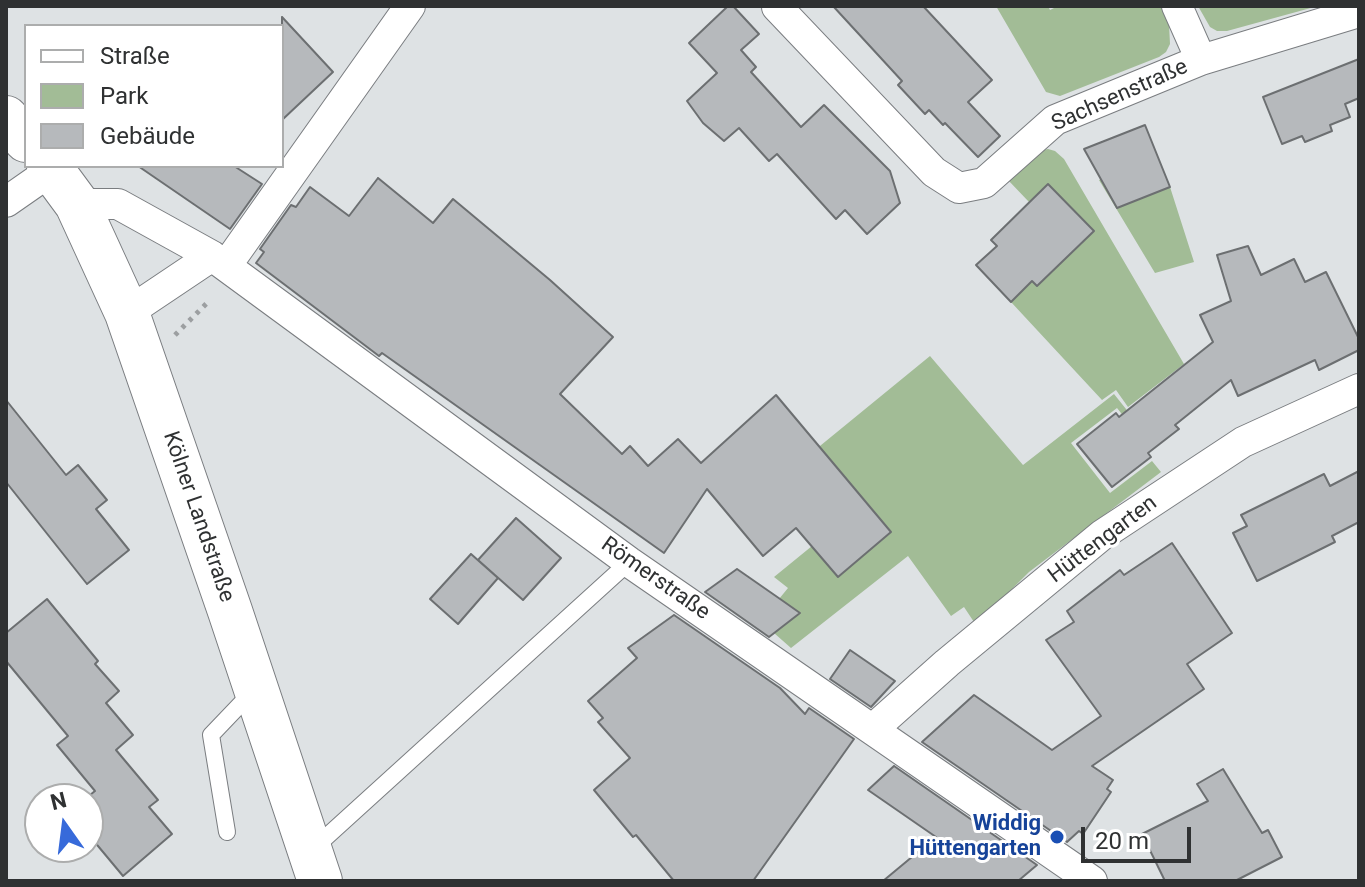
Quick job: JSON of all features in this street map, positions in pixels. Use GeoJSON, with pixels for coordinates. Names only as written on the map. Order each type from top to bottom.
{"type":"FeatureCollection","features":[{"type":"Feature","properties":{"kind":"main road","name":"Kölner Landstraße"},"geometry":{"type":"LineString","coordinates":[[6,118],[24,139]]}},
{"type":"Feature","properties":{"kind":"main road","name":"Kölner Landstraße"},"geometry":{"type":"LineString","coordinates":[[51,170],[127,313],[314,867]]}},
{"type":"Feature","properties":{"kind":"street"},"geometry":{"type":"LineString","coordinates":[[127,313],[219,261],[410,6]]}},
{"type":"Feature","properties":{"kind":"street"},"geometry":{"type":"LineString","coordinates":[[1177,6],[1201,60]]}},
{"type":"Feature","properties":{"kind":"street","name":"Sachsenstraße"},"geometry":{"type":"LineString","coordinates":[[777,7],[934,172],[959,188],[984,183],[1055,120],[1201,60],[1359,12]]}},
{"type":"Feature","properties":{"kind":"street"},"geometry":{"type":"LineString","coordinates":[[6,202],[51,170]]}},
{"type":"Feature","properties":{"kind":"street","name":"Römerstraße"},"geometry":{"type":"LineString","coordinates":[[51,170],[219,261],[629,562],[1092,881]]}},
{"type":"Feature","properties":{"kind":"street","name":"Hüttengarten"},"geometry":{"type":"LineString","coordinates":[[873,729],[947,663],[1102,535],[1243,442],[1359,389]]}},
{"type":"Feature","properties":{"kind":"lane"},"geometry":{"type":"LineString","coordinates":[[314,867],[629,562]]}},
{"type":"Feature","properties":{"kind":"lane"},"geometry":{"type":"LineString","coordinates":[[227,832],[211,735],[255,689]]}},
{"type":"Feature","properties":{"kind":"green space"},"geometry":{"type":"Polygon","coordinates":[[[996,6],[1048,6],[1050,10],[1058,6],[1161,6],[1169,24],[1170,44],[1159,57],[1060,96],[1046,92],[996,6]]]}},
{"type":"Feature","properties":{"kind":"green space"},"geometry":{"type":"Polygon","coordinates":[[[1198,6],[1318,6],[1227,31],[1217,31],[1210,27],[1198,6]]]}},
{"type":"Feature","properties":{"kind":"green space"},"geometry":{"type":"Polygon","coordinates":[[[1048,149],[1064,159],[1184,364],[1128,407],[1116,390],[1102,400],[1011,302],[1032,281],[1037,286],[1093,231],[1048,184],[1029,202],[1008,180],[1048,149]]]}},
{"type":"Feature","properties":{"kind":"green space"},"geometry":{"type":"Polygon","coordinates":[[[1121,170],[1170,187],[1194,262],[1155,273],[1099,180],[1121,170]]]}},
{"type":"Feature","properties":{"kind":"green space"},"geometry":{"type":"Polygon","coordinates":[[[930,356],[1023,465],[1114,394],[1134,419],[1129,423],[1117,408],[1071,443],[1110,493],[1152,461],[1161,472],[1029,572],[976,625],[964,607],[951,616],[908,556],[791,648],[774,633],[779,599],[788,588],[774,577],[812,546],[838,577],[891,532],[864,499],[844,515],[833,502],[852,485],[834,464],[797,495],[782,477],[930,356]]]}},
{"type":"Feature","properties":{"kind":"building"},"geometry":{"type":"Polygon","coordinates":[[[728,6],[733,6],[759,34],[741,50],[756,67],[751,72],[801,127],[824,105],[890,171],[900,203],[867,234],[845,210],[836,219],[777,154],[769,161],[739,128],[724,141],[703,123],[687,101],[717,73],[689,43],[728,6]]]}},
{"type":"Feature","properties":{"kind":"building"},"geometry":{"type":"Polygon","coordinates":[[[833,6],[923,6],[992,80],[968,102],[1000,136],[978,157],[929,110],[925,114],[898,85],[902,81],[833,6]]]}},
{"type":"Feature","properties":{"kind":"building"},"geometry":{"type":"Polygon","coordinates":[[[282,17],[333,72],[284,118],[284,24],[282,17]]]}},
{"type":"Feature","properties":{"kind":"building"},"geometry":{"type":"Polygon","coordinates":[[[1359,59],[1359,98],[1345,104],[1350,117],[1330,125],[1332,131],[1305,142],[1302,136],[1282,144],[1263,97],[1359,59]]]}},
{"type":"Feature","properties":{"kind":"building"},"geometry":{"type":"Polygon","coordinates":[[[1145,125],[1170,187],[1117,208],[1084,149],[1145,125]]]}},
{"type":"Feature","properties":{"kind":"building"},"geometry":{"type":"Polygon","coordinates":[[[141,168],[237,168],[262,184],[230,229],[141,168]]]}},
{"type":"Feature","properties":{"kind":"building"},"geometry":{"type":"Polygon","coordinates":[[[378,178],[433,223],[453,199],[613,337],[560,394],[622,454],[630,446],[648,466],[678,439],[701,463],[776,395],[891,532],[838,577],[796,528],[763,556],[707,489],[664,553],[382,353],[379,356],[256,263],[264,252],[260,249],[291,205],[296,207],[310,187],[349,216],[378,178]]]}},
{"type":"Feature","properties":{"kind":"building"},"geometry":{"type":"Polygon","coordinates":[[[1048,184],[1094,231],[1037,286],[1032,281],[1011,302],[976,265],[997,246],[991,240],[1048,184]]]}},
{"type":"Feature","properties":{"kind":"building"},"geometry":{"type":"Polygon","coordinates":[[[1248,246],[1261,275],[1294,259],[1305,282],[1326,272],[1359,339],[1359,350],[1319,370],[1315,360],[1238,396],[1231,380],[1175,425],[1179,429],[1148,453],[1151,457],[1112,487],[1077,444],[1116,413],[1119,417],[1213,342],[1200,315],[1231,301],[1217,255],[1248,246]]]}},
{"type":"Feature","properties":{"kind":"building"},"geometry":{"type":"Polygon","coordinates":[[[6,400],[66,475],[78,465],[107,500],[96,509],[129,550],[87,584],[6,482],[6,400]]]}},
{"type":"Feature","properties":{"kind":"building"},"geometry":{"type":"Polygon","coordinates":[[[1359,471],[1359,522],[1332,536],[1335,542],[1257,581],[1233,533],[1247,526],[1241,515],[1324,474],[1330,486],[1359,471]]]}},
{"type":"Feature","properties":{"kind":"building"},"geometry":{"type":"Polygon","coordinates":[[[516,518],[561,558],[523,600],[478,560],[516,518]]]}},
{"type":"Feature","properties":{"kind":"building"},"geometry":{"type":"Polygon","coordinates":[[[1172,543],[1232,633],[1187,664],[1204,689],[1092,766],[1113,780],[1107,789],[1111,792],[1083,834],[1079,831],[1067,842],[922,742],[974,695],[1052,750],[1101,716],[1046,640],[1074,622],[1067,611],[1120,570],[1124,575],[1172,543]]]}},
{"type":"Feature","properties":{"kind":"building"},"geometry":{"type":"Polygon","coordinates":[[[471,554],[498,578],[458,624],[430,599],[471,554]]]}},
{"type":"Feature","properties":{"kind":"building"},"geometry":{"type":"Polygon","coordinates":[[[737,569],[800,613],[769,637],[705,592],[737,569]]]}},
{"type":"Feature","properties":{"kind":"building"},"geometry":{"type":"Polygon","coordinates":[[[47,599],[119,691],[106,703],[133,735],[116,750],[158,800],[149,807],[172,834],[123,876],[104,853],[104,783],[88,783],[57,745],[68,736],[6,661],[6,633],[47,599]]]}},
{"type":"Feature","properties":{"kind":"building"},"geometry":{"type":"Polygon","coordinates":[[[674,615],[780,688],[805,714],[809,708],[854,739],[753,881],[674,881],[594,790],[630,758],[598,722],[603,718],[588,701],[637,658],[628,648],[674,615]]]}},
{"type":"Feature","properties":{"kind":"building"},"geometry":{"type":"Polygon","coordinates":[[[850,650],[895,681],[871,707],[830,679],[850,650]]]}},
{"type":"Feature","properties":{"kind":"building"},"geometry":{"type":"Polygon","coordinates":[[[894,766],[1037,865],[1018,881],[883,881],[936,837],[868,790],[894,766]]]}},
{"type":"Feature","properties":{"kind":"building"},"geometry":{"type":"Polygon","coordinates":[[[1223,769],[1262,833],[1268,830],[1282,857],[1235,881],[1165,881],[1142,834],[1208,801],[1197,784],[1223,769]]]}},
{"type":"Feature","properties":{"kind":"place","name":"Widdig Hüttengarten"},"geometry":{"type":"Point","coordinates":[1057,837]}}]}
